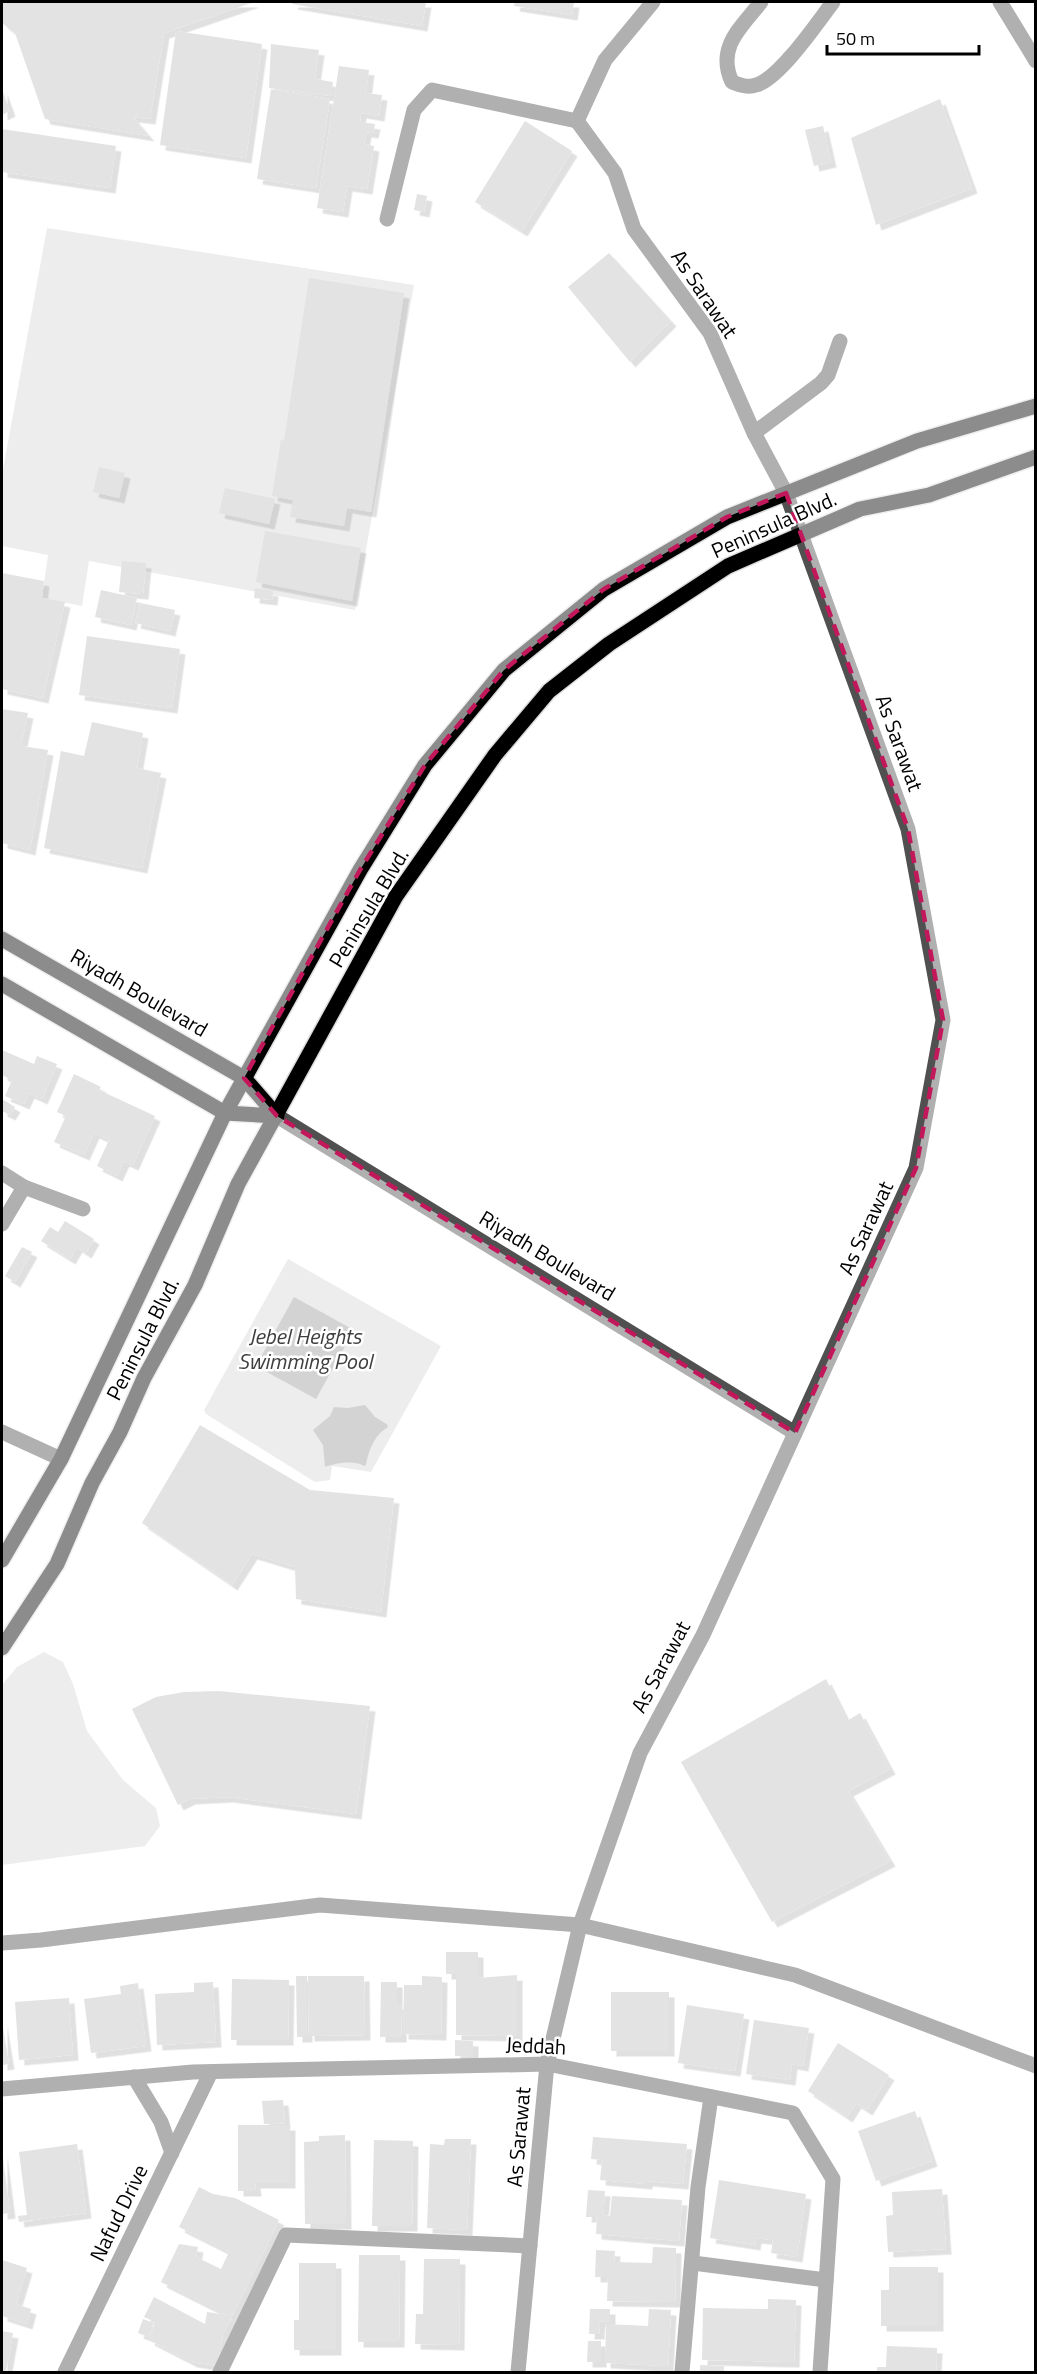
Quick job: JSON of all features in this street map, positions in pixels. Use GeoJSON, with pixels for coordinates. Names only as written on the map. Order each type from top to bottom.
{"type":"FeatureCollection","features":[{"type":"Feature","properties":{"kind":"main road","name":"Peninsula Blvd."},"geometry":{"type":"LineString","coordinates":[[2,1560],[61,1460],[225,1113],[360,870],[425,765],[504,670],[604,590],[727,517],[917,441],[1035,406]]}},
{"type":"Feature","properties":{"kind":"main road","name":"Peninsula Blvd."},"geometry":{"type":"LineString","coordinates":[[2,1648],[57,1564],[92,1483],[120,1432],[144,1378],[195,1285],[238,1184],[396,896],[495,755],[549,691],[609,644],[728,566],[860,509],[929,495],[1035,458]]}},
{"type":"Feature","properties":{"kind":"main road","name":"Riyadh Boulevard"},"geometry":{"type":"LineString","coordinates":[[2,939],[244,1078],[276,1116]]}},
{"type":"Feature","properties":{"kind":"main road","name":"Riyadh Boulevard"},"geometry":{"type":"LineString","coordinates":[[2,984],[225,1113],[276,1116]]}},
{"type":"Feature","properties":{"kind":"street"},"geometry":{"type":"LineString","coordinates":[[387,219],[414,110],[432,90],[577,121],[605,60],[653,2]]}},
{"type":"Feature","properties":{"kind":"street"},"geometry":{"type":"LineString","coordinates":[[761,2],[731,40],[725,60],[732,82],[743,86],[755,86],[770,78],[804,40],[833,2]]}},
{"type":"Feature","properties":{"kind":"street"},"geometry":{"type":"LineString","coordinates":[[1000,2],[1035,61]]}},
{"type":"Feature","properties":{"kind":"street","name":"As Sarawat"},"geometry":{"type":"LineString","coordinates":[[518,2373],[547,2064],[580,1925],[640,1753],[703,1635],[916,1168],[943,1020],[908,829],[786,493],[754,433],[710,333],[634,230],[615,173],[577,121]]}},
{"type":"Feature","properties":{"kind":"street"},"geometry":{"type":"LineString","coordinates":[[754,433],[821,383],[828,375],[840,341]]}},
{"type":"Feature","properties":{"kind":"street","name":"Riyadh Boulevard"},"geometry":{"type":"LineString","coordinates":[[276,1116],[795,1433]]}},
{"type":"Feature","properties":{"kind":"street"},"geometry":{"type":"LineString","coordinates":[[2,1173],[24,1187],[83,1209]]}},
{"type":"Feature","properties":{"kind":"street"},"geometry":{"type":"LineString","coordinates":[[2,1224],[24,1187]]}},
{"type":"Feature","properties":{"kind":"street"},"geometry":{"type":"LineString","coordinates":[[2,1432],[61,1460]]}},
{"type":"Feature","properties":{"kind":"street"},"geometry":{"type":"LineString","coordinates":[[2,1943],[320,1905],[580,1925],[795,1975],[1035,2066]]}},
{"type":"Feature","properties":{"kind":"street","name":"Jeddah"},"geometry":{"type":"LineString","coordinates":[[2,2089],[211,2072],[547,2064],[793,2113],[833,2179],[820,2373]]}},
{"type":"Feature","properties":{"kind":"street","name":"Nafud Drive"},"geometry":{"type":"LineString","coordinates":[[65,2373],[211,2072]]}},
{"type":"Feature","properties":{"kind":"street"},"geometry":{"type":"LineString","coordinates":[[134,2077],[161,2122],[172,2153]]}},
{"type":"Feature","properties":{"kind":"street"},"geometry":{"type":"LineString","coordinates":[[682,2373],[698,2187],[711,2097]]}},
{"type":"Feature","properties":{"kind":"street"},"geometry":{"type":"LineString","coordinates":[[220,2373],[286,2235],[530,2246]]}},
{"type":"Feature","properties":{"kind":"street"},"geometry":{"type":"LineString","coordinates":[[693,2263],[826,2280]]}},
{"type":"Feature","properties":{"kind":"highlighted area"},"geometry":{"type":"Polygon","coordinates":[[[786,493],[908,829],[943,1020],[916,1168],[795,1433],[277,1116],[244,1078],[360,870],[425,765],[504,670],[604,589],[727,517],[786,493]]]}},
{"type":"Feature","properties":{"kind":"shaded area"},"geometry":{"type":"Polygon","coordinates":[[[47,228],[414,285],[355,610],[89,561],[82,606],[42,598],[48,555],[2,546],[2,475],[47,228]]]}},
{"type":"Feature","properties":{"kind":"shaded area","name":"Jebel Heights Swimming Pool"},"geometry":{"type":"Polygon","coordinates":[[[288,1259],[441,1346],[371,1472],[332,1466],[330,1480],[315,1482],[206,1414],[204,1410],[288,1259]]]}},
{"type":"Feature","properties":{"kind":"shaded area"},"geometry":{"type":"Polygon","coordinates":[[[44,1652],[63,1662],[73,1684],[87,1731],[123,1780],[156,1808],[160,1826],[145,1846],[2,1865],[2,1685],[17,1667],[44,1652]]]}},
{"type":"Feature","properties":{"kind":"water","name":"Jebel Heights Swimming Pool"},"geometry":{"type":"Polygon","coordinates":[[[294,1297],[354,1330],[316,1399],[256,1366],[294,1297]]]}},
{"type":"Feature","properties":{"kind":"water"},"geometry":{"type":"Polygon","coordinates":[[[365,1405],[375,1417],[388,1425],[373,1444],[366,1465],[345,1463],[325,1467],[323,1445],[313,1430],[330,1416],[334,1407],[348,1408],[365,1405]]]}},
{"type":"Feature","properties":{"kind":"building"},"geometry":{"type":"Polygon","coordinates":[[[2,2],[254,2],[164,33],[150,119],[133,117],[149,136],[45,119],[15,33],[2,23],[2,2]]]}},
{"type":"Feature","properties":{"kind":"building"},"geometry":{"type":"Polygon","coordinates":[[[293,2],[426,2],[422,26],[292,4],[293,2]]]}},
{"type":"Feature","properties":{"kind":"building"},"geometry":{"type":"Polygon","coordinates":[[[515,2],[574,2],[572,15],[514,6],[515,2]]]}},
{"type":"Feature","properties":{"kind":"building"},"geometry":{"type":"Polygon","coordinates":[[[176,31],[262,44],[246,158],[160,145],[176,31]]]}},
{"type":"Feature","properties":{"kind":"building"},"geometry":{"type":"Polygon","coordinates":[[[271,44],[319,50],[315,79],[333,82],[331,96],[269,88],[271,44]]]}},
{"type":"Feature","properties":{"kind":"building"},"geometry":{"type":"Polygon","coordinates":[[[339,66],[369,70],[366,93],[382,95],[379,116],[361,113],[360,122],[375,124],[373,133],[366,132],[364,144],[374,146],[367,189],[347,186],[343,212],[317,208],[339,66]]]}},
{"type":"Feature","properties":{"kind":"building"},"geometry":{"type":"Polygon","coordinates":[[[2,89],[10,111],[2,115],[2,89]]]}},
{"type":"Feature","properties":{"kind":"building"},"geometry":{"type":"Polygon","coordinates":[[[271,89],[330,99],[316,188],[257,179],[271,89]]]}},
{"type":"Feature","properties":{"kind":"building"},"geometry":{"type":"Polygon","coordinates":[[[940,99],[972,188],[876,225],[851,138],[940,99]]]}},
{"type":"Feature","properties":{"kind":"building"},"geometry":{"type":"Polygon","coordinates":[[[525,121],[572,151],[522,231],[475,202],[525,121]]]}},
{"type":"Feature","properties":{"kind":"building"},"geometry":{"type":"Polygon","coordinates":[[[823,126],[831,162],[814,166],[805,130],[823,126]]]}},
{"type":"Feature","properties":{"kind":"building"},"geometry":{"type":"Polygon","coordinates":[[[2,129],[116,146],[110,188],[2,172],[2,129]]]}},
{"type":"Feature","properties":{"kind":"building"},"geometry":{"type":"Polygon","coordinates":[[[417,194],[427,196],[424,212],[414,210],[417,194]]]}},
{"type":"Feature","properties":{"kind":"building"},"geometry":{"type":"Polygon","coordinates":[[[609,253],[671,321],[630,362],[568,287],[609,253]]]}},
{"type":"Feature","properties":{"kind":"building"},"geometry":{"type":"Polygon","coordinates":[[[309,278],[404,293],[371,512],[347,508],[344,526],[290,517],[293,500],[272,496],[281,440],[284,441],[309,278]]]}},
{"type":"Feature","properties":{"kind":"building"},"geometry":{"type":"Polygon","coordinates":[[[99,467],[125,473],[119,498],[93,492],[99,467]]]}},
{"type":"Feature","properties":{"kind":"building"},"geometry":{"type":"Polygon","coordinates":[[[225,488],[275,499],[269,524],[219,513],[225,488]]]}},
{"type":"Feature","properties":{"kind":"building"},"geometry":{"type":"Polygon","coordinates":[[[265,531],[361,548],[352,601],[256,582],[265,531]]]}},
{"type":"Feature","properties":{"kind":"building"},"geometry":{"type":"Polygon","coordinates":[[[122,561],[146,563],[143,594],[119,592],[122,561]]]}},
{"type":"Feature","properties":{"kind":"building"},"geometry":{"type":"Polygon","coordinates":[[[2,573],[44,581],[42,598],[65,602],[43,698],[2,689],[2,573]]]}},
{"type":"Feature","properties":{"kind":"building"},"geometry":{"type":"Polygon","coordinates":[[[255,588],[273,591],[272,600],[254,598],[255,588]]]}},
{"type":"Feature","properties":{"kind":"building"},"geometry":{"type":"Polygon","coordinates":[[[101,590],[137,598],[131,625],[95,617],[101,590]]]}},
{"type":"Feature","properties":{"kind":"building"},"geometry":{"type":"Polygon","coordinates":[[[140,603],[175,610],[170,631],[135,623],[140,603]]]}},
{"type":"Feature","properties":{"kind":"building"},"geometry":{"type":"Polygon","coordinates":[[[87,636],[180,649],[172,708],[79,695],[87,636]]]}},
{"type":"Feature","properties":{"kind":"building"},"geometry":{"type":"Polygon","coordinates":[[[2,709],[28,713],[21,746],[48,750],[30,850],[2,843],[2,709]]]}},
{"type":"Feature","properties":{"kind":"building"},"geometry":{"type":"Polygon","coordinates":[[[92,722],[143,733],[137,768],[161,773],[142,868],[44,848],[61,751],[84,756],[92,722]]]}},
{"type":"Feature","properties":{"kind":"building"},"geometry":{"type":"Polygon","coordinates":[[[2,1050],[34,1064],[37,1056],[57,1064],[42,1099],[29,1093],[24,1104],[5,1096],[12,1080],[2,1075],[2,1050]]]}},
{"type":"Feature","properties":{"kind":"building"},"geometry":{"type":"Polygon","coordinates":[[[74,1074],[101,1087],[99,1090],[155,1116],[133,1165],[124,1161],[117,1176],[97,1166],[109,1140],[94,1133],[84,1155],[54,1142],[66,1116],[57,1112],[74,1074]]]}},
{"type":"Feature","properties":{"kind":"building"},"geometry":{"type":"Polygon","coordinates":[[[2,1099],[15,1107],[10,1115],[2,1111],[2,1099]]]}},
{"type":"Feature","properties":{"kind":"building"},"geometry":{"type":"Polygon","coordinates":[[[65,1221],[94,1239],[86,1253],[77,1247],[70,1259],[41,1241],[50,1227],[58,1232],[65,1221]]]}},
{"type":"Feature","properties":{"kind":"building"},"geometry":{"type":"Polygon","coordinates":[[[22,1247],[32,1252],[15,1282],[5,1276],[22,1247]]]}},
{"type":"Feature","properties":{"kind":"building"},"geometry":{"type":"Polygon","coordinates":[[[200,1425],[310,1490],[394,1498],[381,1612],[296,1599],[295,1567],[252,1554],[232,1585],[142,1523],[200,1425]]]}},
{"type":"Feature","properties":{"kind":"building"},"geometry":{"type":"Polygon","coordinates":[[[826,1679],[847,1721],[860,1713],[890,1769],[848,1791],[890,1861],[772,1922],[681,1762],[826,1679]]]}},
{"type":"Feature","properties":{"kind":"building"},"geometry":{"type":"Polygon","coordinates":[[[219,1691],[370,1706],[356,1814],[228,1797],[190,1799],[178,1805],[132,1709],[156,1697],[184,1692],[219,1691]]]}},
{"type":"Feature","properties":{"kind":"building"},"geometry":{"type":"Polygon","coordinates":[[[446,1952],[478,1952],[478,1978],[517,1975],[517,2036],[456,2035],[456,1974],[446,1974],[446,1952]]]}},
{"type":"Feature","properties":{"kind":"building"},"geometry":{"type":"Polygon","coordinates":[[[296,1976],[307,1976],[307,2037],[297,2037],[296,1976]]]}},
{"type":"Feature","properties":{"kind":"building"},"geometry":{"type":"Polygon","coordinates":[[[308,1976],[364,1976],[365,2035],[309,2036],[308,1976]]]}},
{"type":"Feature","properties":{"kind":"building"},"geometry":{"type":"Polygon","coordinates":[[[422,1976],[442,1977],[441,2035],[403,2034],[404,1985],[422,1985],[422,1976]]]}},
{"type":"Feature","properties":{"kind":"building"},"geometry":{"type":"Polygon","coordinates":[[[232,1979],[289,1980],[288,2040],[231,2040],[232,1979]]]}},
{"type":"Feature","properties":{"kind":"building"},"geometry":{"type":"Polygon","coordinates":[[[213,1982],[216,2042],[157,2045],[155,1994],[194,1992],[194,1983],[213,1982]]]}},
{"type":"Feature","properties":{"kind":"building"},"geometry":{"type":"Polygon","coordinates":[[[381,1982],[397,1982],[397,2004],[402,2004],[401,2037],[380,2037],[381,1982]]]}},
{"type":"Feature","properties":{"kind":"building"},"geometry":{"type":"Polygon","coordinates":[[[138,1983],[146,2046],[91,2053],[84,1999],[121,1994],[120,1986],[138,1983]]]}},
{"type":"Feature","properties":{"kind":"building"},"geometry":{"type":"Polygon","coordinates":[[[611,1992],[669,1992],[669,2051],[611,2051],[611,1992]]]}},
{"type":"Feature","properties":{"kind":"building"},"geometry":{"type":"Polygon","coordinates":[[[69,1998],[73,2055],[19,2060],[15,2002],[69,1998]]]}},
{"type":"Feature","properties":{"kind":"building"},"geometry":{"type":"Polygon","coordinates":[[[687,2005],[744,2014],[735,2071],[678,2063],[687,2005]]]}},
{"type":"Feature","properties":{"kind":"building"},"geometry":{"type":"Polygon","coordinates":[[[754,2020],[809,2028],[803,2066],[792,2064],[790,2080],[746,2074],[754,2020]]]}},
{"type":"Feature","properties":{"kind":"building"},"geometry":{"type":"Polygon","coordinates":[[[2,2021],[9,2064],[2,2065],[2,2021]]]}},
{"type":"Feature","properties":{"kind":"building"},"geometry":{"type":"Polygon","coordinates":[[[455,2040],[473,2041],[473,2057],[455,2056],[455,2040]]]}},
{"type":"Feature","properties":{"kind":"building"},"geometry":{"type":"Polygon","coordinates":[[[838,2043],[889,2075],[867,2110],[856,2103],[847,2117],[808,2091],[838,2043]]]}},
{"type":"Feature","properties":{"kind":"building"},"geometry":{"type":"Polygon","coordinates":[[[283,2100],[285,2123],[264,2124],[262,2101],[283,2100]]]}},
{"type":"Feature","properties":{"kind":"building"},"geometry":{"type":"Polygon","coordinates":[[[915,2111],[932,2161],[876,2181],[858,2131],[915,2111]]]}},
{"type":"Feature","properties":{"kind":"building"},"geometry":{"type":"Polygon","coordinates":[[[238,2125],[290,2125],[290,2183],[255,2183],[256,2191],[238,2191],[238,2125]]]}},
{"type":"Feature","properties":{"kind":"building"},"geometry":{"type":"Polygon","coordinates":[[[345,2135],[346,2224],[305,2224],[304,2142],[319,2141],[319,2136],[345,2135]]]}},
{"type":"Feature","properties":{"kind":"building"},"geometry":{"type":"Polygon","coordinates":[[[593,2137],[687,2144],[683,2184],[600,2180],[602,2160],[591,2159],[593,2137]]]}},
{"type":"Feature","properties":{"kind":"building"},"geometry":{"type":"Polygon","coordinates":[[[445,2139],[471,2139],[467,2230],[427,2228],[430,2144],[444,2145],[445,2139]]]}},
{"type":"Feature","properties":{"kind":"building"},"geometry":{"type":"Polygon","coordinates":[[[374,2140],[413,2141],[412,2226],[372,2226],[374,2140]]]}},
{"type":"Feature","properties":{"kind":"building"},"geometry":{"type":"Polygon","coordinates":[[[77,2144],[86,2213],[19,2222],[18,2216],[27,2215],[19,2152],[77,2144]]]}},
{"type":"Feature","properties":{"kind":"building"},"geometry":{"type":"Polygon","coordinates":[[[2,2151],[10,2213],[2,2214],[2,2151]]]}},
{"type":"Feature","properties":{"kind":"building"},"geometry":{"type":"Polygon","coordinates":[[[719,2180],[806,2194],[797,2257],[771,2253],[773,2240],[756,2238],[755,2245],[710,2238],[719,2180]]]}},
{"type":"Feature","properties":{"kind":"building"},"geometry":{"type":"Polygon","coordinates":[[[199,2187],[213,2194],[235,2198],[279,2220],[223,2334],[217,2366],[192,2362],[149,2340],[155,2322],[144,2317],[154,2297],[205,2324],[207,2312],[227,2315],[161,2282],[179,2244],[198,2247],[196,2257],[221,2269],[229,2252],[179,2227],[199,2187]]]}},
{"type":"Feature","properties":{"kind":"building"},"geometry":{"type":"Polygon","coordinates":[[[942,2189],[946,2249],[888,2252],[886,2216],[893,2215],[892,2192],[942,2189]]]}},
{"type":"Feature","properties":{"kind":"building"},"geometry":{"type":"Polygon","coordinates":[[[588,2190],[605,2191],[603,2215],[610,2216],[612,2196],[682,2200],[679,2241],[596,2234],[597,2217],[586,2217],[588,2190]]]}},
{"type":"Feature","properties":{"kind":"building"},"geometry":{"type":"Polygon","coordinates":[[[653,2247],[676,2248],[675,2302],[607,2301],[608,2277],[595,2277],[596,2250],[615,2251],[614,2262],[652,2263],[653,2247]]]}},
{"type":"Feature","properties":{"kind":"building"},"geometry":{"type":"Polygon","coordinates":[[[359,2255],[400,2255],[399,2342],[358,2342],[359,2255]]]}},
{"type":"Feature","properties":{"kind":"building"},"geometry":{"type":"Polygon","coordinates":[[[424,2259],[460,2259],[459,2345],[415,2344],[416,2314],[423,2314],[424,2259]]]}},
{"type":"Feature","properties":{"kind":"building"},"geometry":{"type":"Polygon","coordinates":[[[2,2260],[27,2268],[16,2304],[31,2309],[27,2324],[2,2316],[2,2260]]]}},
{"type":"Feature","properties":{"kind":"building"},"geometry":{"type":"Polygon","coordinates":[[[299,2263],[336,2263],[336,2350],[294,2350],[294,2320],[299,2320],[299,2263]]]}},
{"type":"Feature","properties":{"kind":"building"},"geometry":{"type":"Polygon","coordinates":[[[889,2267],[938,2267],[938,2326],[881,2326],[881,2290],[889,2290],[889,2267]]]}},
{"type":"Feature","properties":{"kind":"building"},"geometry":{"type":"Polygon","coordinates":[[[768,2299],[796,2300],[794,2362],[702,2360],[703,2308],[768,2309],[768,2299]]]}},
{"type":"Feature","properties":{"kind":"building"},"geometry":{"type":"Polygon","coordinates":[[[590,2309],[610,2309],[610,2322],[600,2321],[599,2334],[589,2334],[590,2309]]]}},
{"type":"Feature","properties":{"kind":"building"},"geometry":{"type":"Polygon","coordinates":[[[649,2309],[671,2310],[668,2366],[605,2363],[606,2324],[648,2326],[649,2309]]]}},
{"type":"Feature","properties":{"kind":"building"},"geometry":{"type":"Polygon","coordinates":[[[143,2319],[154,2323],[148,2337],[138,2333],[143,2319]]]}},
{"type":"Feature","properties":{"kind":"building"},"geometry":{"type":"Polygon","coordinates":[[[2,2331],[13,2333],[6,2372],[2,2372],[2,2331]]]}},
{"type":"Feature","properties":{"kind":"building"},"geometry":{"type":"Polygon","coordinates":[[[588,2341],[601,2341],[601,2362],[587,2362],[588,2341]]]}},
{"type":"Feature","properties":{"kind":"building"},"geometry":{"type":"Polygon","coordinates":[[[887,2346],[937,2348],[936,2372],[877,2372],[877,2367],[886,2367],[887,2346]]]}},
{"type":"Feature","properties":{"kind":"building"},"geometry":{"type":"Polygon","coordinates":[[[700,2365],[724,2366],[724,2372],[700,2372],[700,2365]]]}},
{"type":"Feature","properties":{"kind":"building"},"geometry":{"type":"Polygon","coordinates":[[[664,2370],[664,2372],[622,2372],[622,2371],[664,2370]]]}}]}
